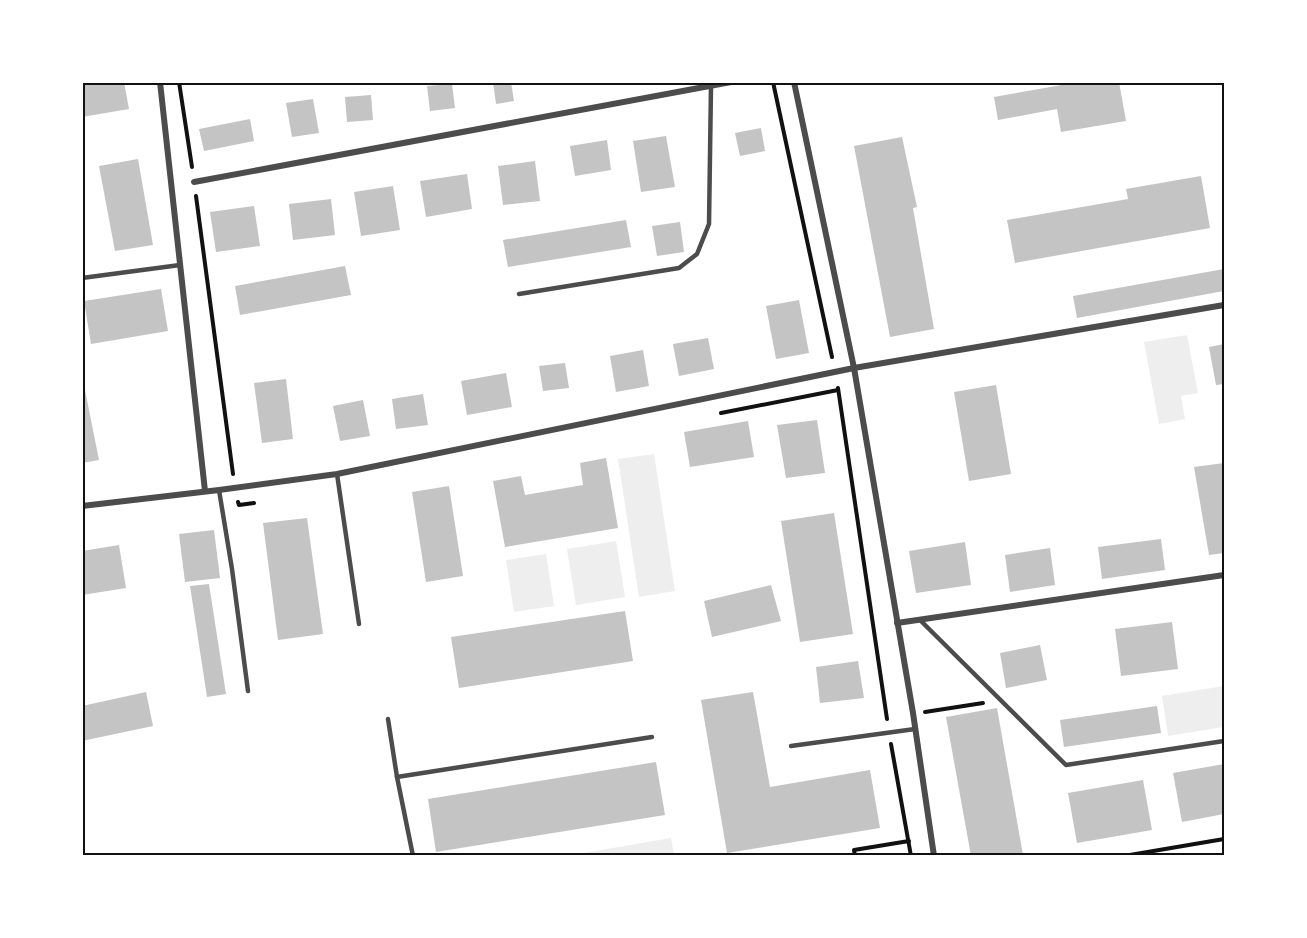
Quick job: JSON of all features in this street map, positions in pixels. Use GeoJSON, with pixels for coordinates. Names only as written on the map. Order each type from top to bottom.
{"type":"FeatureCollection","features":[{"type":"Feature","properties":{"kind":"street"},"geometry":{"type":"LineString","coordinates":[[160,82],[205,491]]}},
{"type":"Feature","properties":{"kind":"street"},"geometry":{"type":"LineString","coordinates":[[194,182],[731,82]]}},
{"type":"Feature","properties":{"kind":"street"},"geometry":{"type":"LineString","coordinates":[[794,82],[854,368],[913,713],[934,855]]}},
{"type":"Feature","properties":{"kind":"street"},"geometry":{"type":"LineString","coordinates":[[82,506],[337,474],[854,368],[1224,305]]}},
{"type":"Feature","properties":{"kind":"street"},"geometry":{"type":"LineString","coordinates":[[897,623],[1224,574]]}},
{"type":"Feature","properties":{"kind":"lane"},"geometry":{"type":"LineString","coordinates":[[519,294],[679,268],[697,254],[709,224],[711,86]]}},
{"type":"Feature","properties":{"kind":"lane"},"geometry":{"type":"LineString","coordinates":[[82,278],[180,265]]}},
{"type":"Feature","properties":{"kind":"lane"},"geometry":{"type":"LineString","coordinates":[[337,474],[359,624]]}},
{"type":"Feature","properties":{"kind":"lane"},"geometry":{"type":"LineString","coordinates":[[219,490],[248,691]]}},
{"type":"Feature","properties":{"kind":"lane"},"geometry":{"type":"LineString","coordinates":[[920,620],[1066,765],[1224,741]]}},
{"type":"Feature","properties":{"kind":"lane"},"geometry":{"type":"LineString","coordinates":[[388,719],[413,855]]}},
{"type":"Feature","properties":{"kind":"lane"},"geometry":{"type":"LineString","coordinates":[[791,746],[915,729]]}},
{"type":"Feature","properties":{"kind":"lane"},"geometry":{"type":"LineString","coordinates":[[397,777],[652,737]]}},
{"type":"Feature","properties":{"kind":"path"},"geometry":{"type":"LineString","coordinates":[[179,82],[235,487],[239,505],[261,502]]}},
{"type":"Feature","properties":{"kind":"path"},"geometry":{"type":"LineString","coordinates":[[773,82],[836,372],[889,733],[911,855]]}},
{"type":"Feature","properties":{"kind":"path"},"geometry":{"type":"LineString","coordinates":[[711,415],[838,390]]}},
{"type":"Feature","properties":{"kind":"path"},"geometry":{"type":"LineString","coordinates":[[913,713],[999,700]]}},
{"type":"Feature","properties":{"kind":"path"},"geometry":{"type":"LineString","coordinates":[[1124,855],[1224,839]]}},
{"type":"Feature","properties":{"kind":"path"},"geometry":{"type":"LineString","coordinates":[[855,855],[854,850],[909,841]]}},
{"type":"Feature","properties":{"kind":"shaded area"},"geometry":{"type":"Polygon","coordinates":[[[1187,335],[1198,393],[1181,396],[1185,419],[1159,424],[1144,342],[1187,335]]]}},
{"type":"Feature","properties":{"kind":"shaded area"},"geometry":{"type":"Polygon","coordinates":[[[654,454],[675,591],[639,597],[618,459],[654,454]]]}},
{"type":"Feature","properties":{"kind":"shaded area"},"geometry":{"type":"Polygon","coordinates":[[[616,541],[625,597],[576,605],[567,549],[616,541]]]}},
{"type":"Feature","properties":{"kind":"shaded area"},"geometry":{"type":"Polygon","coordinates":[[[546,554],[554,606],[514,612],[506,560],[546,554]]]}},
{"type":"Feature","properties":{"kind":"shaded area"},"geometry":{"type":"Polygon","coordinates":[[[1224,686],[1224,727],[1168,736],[1162,696],[1224,686]]]}},
{"type":"Feature","properties":{"kind":"shaded area"},"geometry":{"type":"Polygon","coordinates":[[[671,838],[674,855],[572,855],[671,838]]]}},
{"type":"Feature","properties":{"kind":"building"},"geometry":{"type":"Polygon","coordinates":[[[82,82],[124,82],[129,109],[82,117],[82,82]]]}},
{"type":"Feature","properties":{"kind":"building"},"geometry":{"type":"Polygon","coordinates":[[[493,82],[511,82],[514,101],[496,104],[493,82]]]}},
{"type":"Feature","properties":{"kind":"building"},"geometry":{"type":"Polygon","coordinates":[[[1079,82],[1119,82],[1126,121],[1061,132],[1057,109],[998,120],[994,97],[1079,82]]]}},
{"type":"Feature","properties":{"kind":"building"},"geometry":{"type":"Polygon","coordinates":[[[452,84],[455,108],[430,111],[427,86],[452,84]]]}},
{"type":"Feature","properties":{"kind":"building"},"geometry":{"type":"Polygon","coordinates":[[[371,95],[373,120],[347,122],[345,97],[371,95]]]}},
{"type":"Feature","properties":{"kind":"building"},"geometry":{"type":"Polygon","coordinates":[[[313,99],[319,133],[292,137],[286,103],[313,99]]]}},
{"type":"Feature","properties":{"kind":"building"},"geometry":{"type":"Polygon","coordinates":[[[250,119],[254,141],[204,151],[199,129],[250,119]]]}},
{"type":"Feature","properties":{"kind":"building"},"geometry":{"type":"Polygon","coordinates":[[[761,128],[765,151],[740,156],[735,133],[761,128]]]}},
{"type":"Feature","properties":{"kind":"building"},"geometry":{"type":"Polygon","coordinates":[[[666,136],[675,187],[641,192],[633,141],[666,136]]]}},
{"type":"Feature","properties":{"kind":"building"},"geometry":{"type":"Polygon","coordinates":[[[902,137],[917,207],[913,208],[934,329],[890,337],[854,146],[902,137]]]}},
{"type":"Feature","properties":{"kind":"building"},"geometry":{"type":"Polygon","coordinates":[[[607,140],[611,170],[575,176],[570,146],[607,140]]]}},
{"type":"Feature","properties":{"kind":"building"},"geometry":{"type":"Polygon","coordinates":[[[138,159],[153,245],[115,251],[99,166],[138,159]]]}},
{"type":"Feature","properties":{"kind":"building"},"geometry":{"type":"Polygon","coordinates":[[[535,161],[540,201],[503,205],[498,166],[535,161]]]}},
{"type":"Feature","properties":{"kind":"building"},"geometry":{"type":"Polygon","coordinates":[[[467,174],[472,209],[426,217],[420,181],[467,174]]]}},
{"type":"Feature","properties":{"kind":"building"},"geometry":{"type":"Polygon","coordinates":[[[1201,176],[1210,228],[1015,263],[1007,220],[1128,199],[1126,189],[1201,176]]]}},
{"type":"Feature","properties":{"kind":"building"},"geometry":{"type":"Polygon","coordinates":[[[393,186],[400,230],[361,236],[354,192],[393,186]]]}},
{"type":"Feature","properties":{"kind":"building"},"geometry":{"type":"Polygon","coordinates":[[[331,199],[335,235],[293,240],[289,204],[331,199]]]}},
{"type":"Feature","properties":{"kind":"building"},"geometry":{"type":"Polygon","coordinates":[[[254,206],[260,246],[216,252],[210,212],[254,206]]]}},
{"type":"Feature","properties":{"kind":"building"},"geometry":{"type":"Polygon","coordinates":[[[626,220],[631,247],[508,267],[503,240],[626,220]]]}},
{"type":"Feature","properties":{"kind":"building"},"geometry":{"type":"Polygon","coordinates":[[[680,222],[684,252],[657,256],[652,226],[680,222]]]}},
{"type":"Feature","properties":{"kind":"building"},"geometry":{"type":"Polygon","coordinates":[[[345,266],[351,295],[240,315],[235,286],[345,266]]]}},
{"type":"Feature","properties":{"kind":"building"},"geometry":{"type":"Polygon","coordinates":[[[1224,269],[1224,291],[1077,318],[1073,296],[1224,269]]]}},
{"type":"Feature","properties":{"kind":"building"},"geometry":{"type":"Polygon","coordinates":[[[161,289],[168,331],[91,344],[84,301],[161,289]]]}},
{"type":"Feature","properties":{"kind":"building"},"geometry":{"type":"Polygon","coordinates":[[[799,300],[809,353],[776,359],[766,306],[799,300]]]}},
{"type":"Feature","properties":{"kind":"building"},"geometry":{"type":"Polygon","coordinates":[[[708,338],[714,369],[679,376],[673,344],[708,338]]]}},
{"type":"Feature","properties":{"kind":"building"},"geometry":{"type":"Polygon","coordinates":[[[1224,344],[1224,384],[1216,385],[1209,347],[1224,344]]]}},
{"type":"Feature","properties":{"kind":"building"},"geometry":{"type":"Polygon","coordinates":[[[643,350],[649,386],[616,392],[610,356],[643,350]]]}},
{"type":"Feature","properties":{"kind":"building"},"geometry":{"type":"Polygon","coordinates":[[[565,363],[569,388],[543,391],[539,366],[565,363]]]}},
{"type":"Feature","properties":{"kind":"building"},"geometry":{"type":"Polygon","coordinates":[[[506,373],[512,407],[467,415],[461,381],[506,373]]]}},
{"type":"Feature","properties":{"kind":"building"},"geometry":{"type":"Polygon","coordinates":[[[82,375],[99,460],[82,463],[82,375]]]}},
{"type":"Feature","properties":{"kind":"building"},"geometry":{"type":"Polygon","coordinates":[[[286,379],[293,439],[262,443],[254,383],[286,379]]]}},
{"type":"Feature","properties":{"kind":"building"},"geometry":{"type":"Polygon","coordinates":[[[996,385],[1011,474],[969,481],[954,392],[996,385]]]}},
{"type":"Feature","properties":{"kind":"building"},"geometry":{"type":"Polygon","coordinates":[[[423,394],[428,425],[396,429],[392,399],[423,394]]]}},
{"type":"Feature","properties":{"kind":"building"},"geometry":{"type":"Polygon","coordinates":[[[363,400],[370,436],[340,441],[333,406],[363,400]]]}},
{"type":"Feature","properties":{"kind":"building"},"geometry":{"type":"Polygon","coordinates":[[[817,420],[825,473],[786,478],[777,425],[817,420]]]}},
{"type":"Feature","properties":{"kind":"building"},"geometry":{"type":"Polygon","coordinates":[[[748,421],[754,457],[690,467],[684,432],[748,421]]]}},
{"type":"Feature","properties":{"kind":"building"},"geometry":{"type":"Polygon","coordinates":[[[606,458],[618,528],[505,547],[493,481],[521,476],[525,495],[583,485],[580,463],[606,458]]]}},
{"type":"Feature","properties":{"kind":"building"},"geometry":{"type":"Polygon","coordinates":[[[1224,463],[1224,553],[1209,555],[1194,467],[1224,463]]]}},
{"type":"Feature","properties":{"kind":"building"},"geometry":{"type":"Polygon","coordinates":[[[449,486],[463,576],[426,582],[412,492],[449,486]]]}},
{"type":"Feature","properties":{"kind":"building"},"geometry":{"type":"Polygon","coordinates":[[[834,513],[853,634],[800,642],[781,521],[834,513]]]}},
{"type":"Feature","properties":{"kind":"building"},"geometry":{"type":"Polygon","coordinates":[[[307,518],[323,634],[278,640],[263,523],[307,518]]]}},
{"type":"Feature","properties":{"kind":"building"},"geometry":{"type":"Polygon","coordinates":[[[214,530],[220,578],[185,582],[179,534],[214,530]]]}},
{"type":"Feature","properties":{"kind":"building"},"geometry":{"type":"Polygon","coordinates":[[[1161,539],[1165,570],[1102,579],[1098,547],[1161,539]]]}},
{"type":"Feature","properties":{"kind":"building"},"geometry":{"type":"Polygon","coordinates":[[[965,542],[971,585],[916,593],[909,551],[965,542]]]}},
{"type":"Feature","properties":{"kind":"building"},"geometry":{"type":"Polygon","coordinates":[[[119,545],[126,588],[82,595],[82,551],[119,545]]]}},
{"type":"Feature","properties":{"kind":"building"},"geometry":{"type":"Polygon","coordinates":[[[1050,548],[1055,585],[1010,592],[1005,555],[1050,548]]]}},
{"type":"Feature","properties":{"kind":"building"},"geometry":{"type":"Polygon","coordinates":[[[209,584],[226,694],[207,697],[190,586],[209,584]]]}},
{"type":"Feature","properties":{"kind":"building"},"geometry":{"type":"Polygon","coordinates":[[[771,585],[781,621],[712,637],[704,601],[771,585]]]}},
{"type":"Feature","properties":{"kind":"building"},"geometry":{"type":"Polygon","coordinates":[[[625,611],[633,661],[459,688],[451,637],[625,611]]]}},
{"type":"Feature","properties":{"kind":"building"},"geometry":{"type":"Polygon","coordinates":[[[1172,622],[1178,669],[1121,676],[1115,629],[1172,622]]]}},
{"type":"Feature","properties":{"kind":"building"},"geometry":{"type":"Polygon","coordinates":[[[1040,645],[1047,680],[1006,688],[1000,653],[1040,645]]]}},
{"type":"Feature","properties":{"kind":"building"},"geometry":{"type":"Polygon","coordinates":[[[858,661],[864,698],[820,703],[816,667],[858,661]]]}},
{"type":"Feature","properties":{"kind":"building"},"geometry":{"type":"Polygon","coordinates":[[[146,692],[153,726],[82,741],[82,706],[146,692]]]}},
{"type":"Feature","properties":{"kind":"building"},"geometry":{"type":"Polygon","coordinates":[[[753,692],[770,787],[870,770],[880,828],[727,853],[701,700],[753,692]]]}},
{"type":"Feature","properties":{"kind":"building"},"geometry":{"type":"Polygon","coordinates":[[[1157,706],[1161,733],[1064,747],[1060,720],[1157,706]]]}},
{"type":"Feature","properties":{"kind":"building"},"geometry":{"type":"Polygon","coordinates":[[[997,708],[1023,855],[971,856],[946,717],[997,708]]]}},
{"type":"Feature","properties":{"kind":"building"},"geometry":{"type":"Polygon","coordinates":[[[656,762],[665,815],[436,852],[428,799],[656,762]]]}},
{"type":"Feature","properties":{"kind":"building"},"geometry":{"type":"Polygon","coordinates":[[[1224,764],[1224,814],[1182,822],[1173,773],[1224,764]]]}},
{"type":"Feature","properties":{"kind":"building"},"geometry":{"type":"Polygon","coordinates":[[[1143,780],[1152,830],[1077,843],[1068,793],[1143,780]]]}}]}
